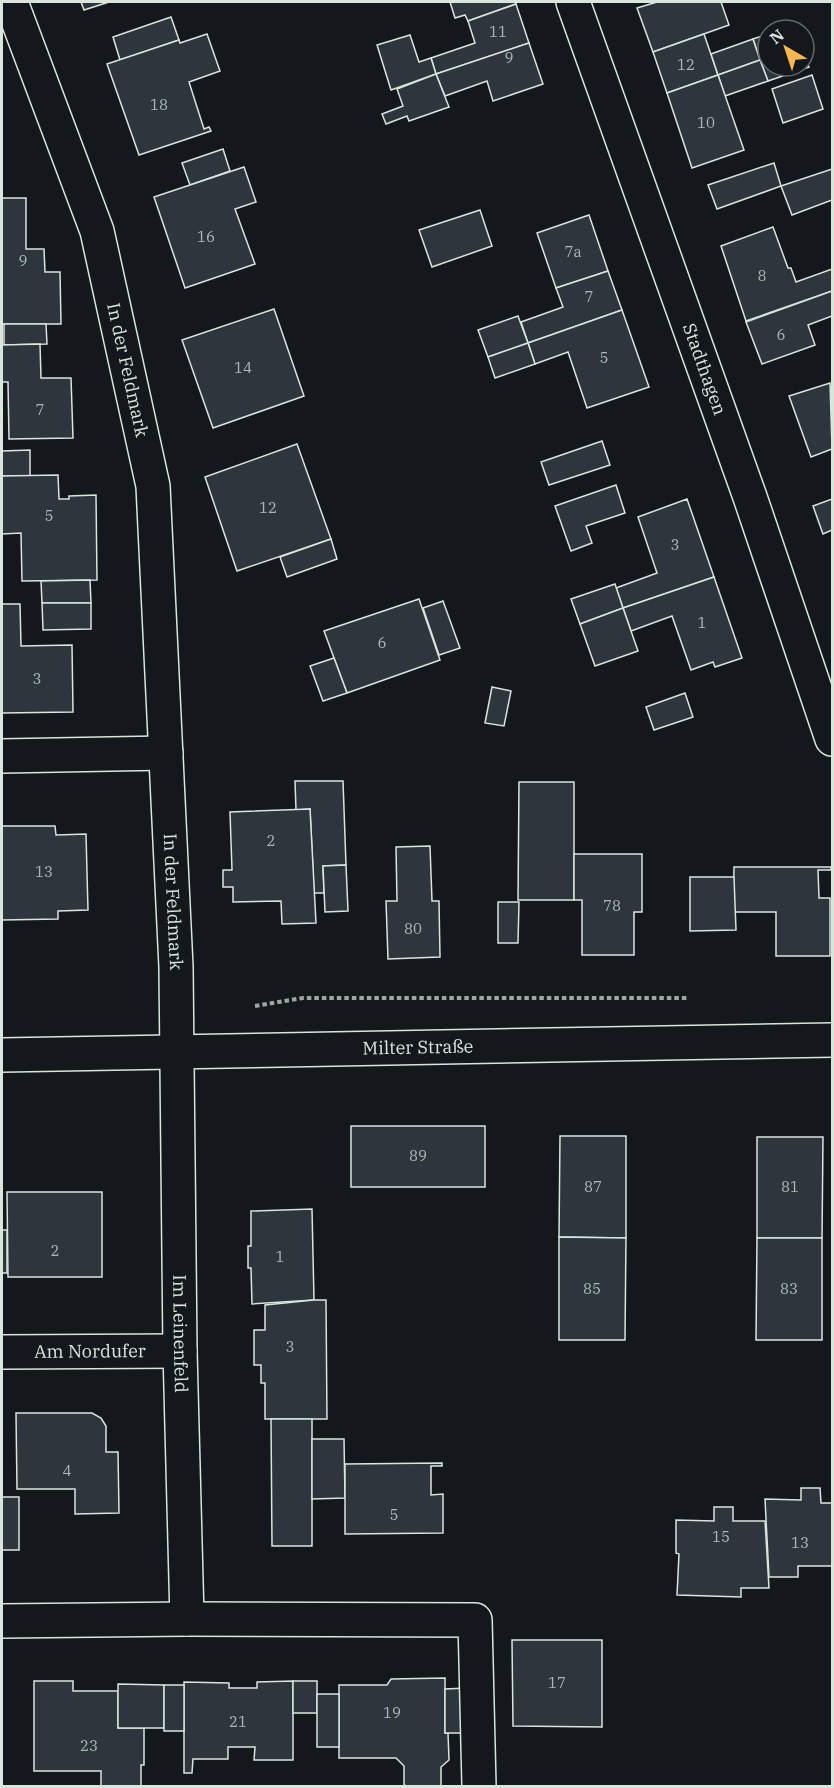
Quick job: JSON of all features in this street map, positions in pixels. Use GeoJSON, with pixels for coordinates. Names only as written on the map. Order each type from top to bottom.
{"type":"FeatureCollection","features":[{"type":"Feature","properties":{"kind":"street","name":"In der Feldmark"},"geometry":{"type":"LineString","coordinates":[[11,2],[97,231],[153,486],[178,1050]]}},
{"type":"Feature","properties":{"kind":"street","name":"Stadthagen"},"geometry":{"type":"LineString","coordinates":[[573,2],[750,497],[832,739]]}},
{"type":"Feature","properties":{"kind":"street"},"geometry":{"type":"LineString","coordinates":[[2,756],[166,753]]}},
{"type":"Feature","properties":{"kind":"street","name":"Milter Straße"},"geometry":{"type":"LineString","coordinates":[[2,1055],[178,1050],[832,1040]]}},
{"type":"Feature","properties":{"kind":"street","name":"Im Leinenfeld"},"geometry":{"type":"LineString","coordinates":[[178,1050],[180,1351],[187,1619]]}},
{"type":"Feature","properties":{"kind":"street","name":"Am Nordufer"},"geometry":{"type":"LineString","coordinates":[[2,1352],[180,1351]]}},
{"type":"Feature","properties":{"kind":"street"},"geometry":{"type":"LineString","coordinates":[[2,1621],[475,1620],[479,1786]]}},
{"type":"Feature","properties":{"kind":"building"},"geometry":{"type":"Polygon","coordinates":[[[81,2],[109,2],[84,10],[81,2]]]}},
{"type":"Feature","properties":{"kind":"building"},"geometry":{"type":"Polygon","coordinates":[[[450,2],[515,2],[516,4],[468,21],[465,15],[455,18],[450,2]]]}},
{"type":"Feature","properties":{"kind":"building"},"geometry":{"type":"Polygon","coordinates":[[[657,2],[721,2],[729,25],[653,52],[637,8],[657,2]]]}},
{"type":"Feature","properties":{"kind":"building"},"geometry":{"type":"Polygon","coordinates":[[[516,4],[529,43],[436,74],[431,58],[475,43],[468,21],[516,4]]]}},
{"type":"Feature","properties":{"kind":"building"},"geometry":{"type":"Polygon","coordinates":[[[171,17],[179,40],[120,60],[113,37],[171,17]]]}},
{"type":"Feature","properties":{"kind":"building"},"geometry":{"type":"Polygon","coordinates":[[[207,34],[220,71],[189,82],[204,129],[209,127],[211,131],[139,155],[107,64],[179,40],[180,43],[207,34]]]}},
{"type":"Feature","properties":{"kind":"building"},"geometry":{"type":"Polygon","coordinates":[[[704,34],[718,75],[667,93],[653,52],[704,34]]]}},
{"type":"Feature","properties":{"kind":"building"},"geometry":{"type":"Polygon","coordinates":[[[410,35],[419,62],[431,58],[436,74],[391,90],[377,45],[410,35]]]}},
{"type":"Feature","properties":{"kind":"building"},"geometry":{"type":"Polygon","coordinates":[[[753,39],[756,61],[718,75],[711,54],[753,39]]]}},
{"type":"Feature","properties":{"kind":"building"},"geometry":{"type":"Polygon","coordinates":[[[529,43],[543,84],[493,101],[487,81],[445,96],[436,74],[529,43]]]}},
{"type":"Feature","properties":{"kind":"building"},"geometry":{"type":"Polygon","coordinates":[[[756,61],[756,78],[767,78],[768,81],[725,96],[718,75],[756,61]]]}},
{"type":"Feature","properties":{"kind":"building"},"geometry":{"type":"Polygon","coordinates":[[[436,74],[449,107],[409,121],[407,116],[386,124],[382,114],[403,106],[397,89],[436,74]]]}},
{"type":"Feature","properties":{"kind":"building"},"geometry":{"type":"Polygon","coordinates":[[[718,75],[744,150],[692,168],[667,93],[718,75]]]}},
{"type":"Feature","properties":{"kind":"building"},"geometry":{"type":"Polygon","coordinates":[[[803,78],[813,78],[823,109],[783,123],[772,89],[803,78]]]}},
{"type":"Feature","properties":{"kind":"building"},"geometry":{"type":"Polygon","coordinates":[[[223,149],[230,171],[190,185],[182,163],[223,149]]]}},
{"type":"Feature","properties":{"kind":"building"},"geometry":{"type":"Polygon","coordinates":[[[774,163],[781,186],[717,209],[708,185],[774,163]]]}},
{"type":"Feature","properties":{"kind":"building"},"geometry":{"type":"Polygon","coordinates":[[[244,167],[256,202],[235,209],[255,264],[185,288],[154,197],[244,167]]]}},
{"type":"Feature","properties":{"kind":"building"},"geometry":{"type":"Polygon","coordinates":[[[832,169],[832,200],[792,215],[781,186],[832,169]]]}},
{"type":"Feature","properties":{"kind":"building"},"geometry":{"type":"Polygon","coordinates":[[[2,198],[26,198],[26,249],[44,249],[45,272],[60,272],[61,324],[2,324],[2,198]]]}},
{"type":"Feature","properties":{"kind":"building"},"geometry":{"type":"Polygon","coordinates":[[[480,210],[492,246],[432,267],[419,230],[480,210]]]}},
{"type":"Feature","properties":{"kind":"building"},"geometry":{"type":"Polygon","coordinates":[[[589,215],[608,271],[556,288],[537,233],[589,215]]]}},
{"type":"Feature","properties":{"kind":"building"},"geometry":{"type":"Polygon","coordinates":[[[773,227],[788,268],[791,268],[796,282],[832,269],[832,291],[746,321],[721,246],[773,227]]]}},
{"type":"Feature","properties":{"kind":"building"},"geometry":{"type":"Polygon","coordinates":[[[608,271],[622,310],[528,343],[521,322],[563,307],[556,288],[608,271]]]}},
{"type":"Feature","properties":{"kind":"building"},"geometry":{"type":"Polygon","coordinates":[[[832,291],[832,316],[808,325],[815,345],[762,364],[746,322],[832,291]]]}},
{"type":"Feature","properties":{"kind":"building"},"geometry":{"type":"Polygon","coordinates":[[[274,309],[304,396],[213,428],[182,340],[274,309]]]}},
{"type":"Feature","properties":{"kind":"building"},"geometry":{"type":"Polygon","coordinates":[[[622,310],[649,387],[587,408],[568,352],[535,364],[528,343],[622,310]]]}},
{"type":"Feature","properties":{"kind":"building"},"geometry":{"type":"Polygon","coordinates":[[[518,316],[528,343],[488,357],[478,330],[518,316]]]}},
{"type":"Feature","properties":{"kind":"building"},"geometry":{"type":"Polygon","coordinates":[[[4,324],[46,324],[47,344],[4,345],[4,324]]]}},
{"type":"Feature","properties":{"kind":"building"},"geometry":{"type":"Polygon","coordinates":[[[528,343],[535,364],[495,378],[488,357],[528,343]]]}},
{"type":"Feature","properties":{"kind":"building"},"geometry":{"type":"Polygon","coordinates":[[[40,344],[41,378],[71,378],[73,438],[9,439],[8,382],[2,382],[2,345],[40,344]]]}},
{"type":"Feature","properties":{"kind":"building"},"geometry":{"type":"Polygon","coordinates":[[[830,383],[832,449],[811,457],[789,396],[830,383]]]}},
{"type":"Feature","properties":{"kind":"building"},"geometry":{"type":"Polygon","coordinates":[[[602,441],[610,465],[549,485],[541,462],[602,441]]]}},
{"type":"Feature","properties":{"kind":"building"},"geometry":{"type":"Polygon","coordinates":[[[297,444],[331,539],[237,571],[205,477],[297,444]]]}},
{"type":"Feature","properties":{"kind":"building"},"geometry":{"type":"Polygon","coordinates":[[[30,450],[30,476],[2,476],[2,451],[30,450]]]}},
{"type":"Feature","properties":{"kind":"building"},"geometry":{"type":"Polygon","coordinates":[[[58,475],[59,499],[69,499],[69,496],[96,495],[97,580],[22,581],[21,533],[2,534],[2,476],[58,475]]]}},
{"type":"Feature","properties":{"kind":"building"},"geometry":{"type":"Polygon","coordinates":[[[616,485],[625,513],[586,526],[592,543],[571,551],[555,506],[616,485]]]}},
{"type":"Feature","properties":{"kind":"building"},"geometry":{"type":"Polygon","coordinates":[[[687,499],[714,577],[623,608],[616,588],[657,573],[638,517],[687,499]]]}},
{"type":"Feature","properties":{"kind":"building"},"geometry":{"type":"Polygon","coordinates":[[[832,499],[832,530],[823,534],[813,506],[832,499]]]}},
{"type":"Feature","properties":{"kind":"building"},"geometry":{"type":"Polygon","coordinates":[[[331,539],[337,559],[287,577],[280,557],[331,539]]]}},
{"type":"Feature","properties":{"kind":"building"},"geometry":{"type":"Polygon","coordinates":[[[714,577],[742,658],[715,667],[713,662],[691,670],[672,616],[631,631],[623,608],[714,577]]]}},
{"type":"Feature","properties":{"kind":"building"},"geometry":{"type":"Polygon","coordinates":[[[90,580],[91,603],[42,603],[41,581],[90,580]]]}},
{"type":"Feature","properties":{"kind":"building"},"geometry":{"type":"Polygon","coordinates":[[[615,584],[623,608],[580,624],[571,599],[615,584]]]}},
{"type":"Feature","properties":{"kind":"building"},"geometry":{"type":"Polygon","coordinates":[[[419,599],[440,660],[347,693],[324,631],[419,599]]]}},
{"type":"Feature","properties":{"kind":"building"},"geometry":{"type":"Polygon","coordinates":[[[443,601],[460,648],[439,655],[423,608],[443,601]]]}},
{"type":"Feature","properties":{"kind":"building"},"geometry":{"type":"Polygon","coordinates":[[[42,603],[91,603],[91,629],[43,630],[42,603]]]}},
{"type":"Feature","properties":{"kind":"building"},"geometry":{"type":"Polygon","coordinates":[[[2,604],[20,604],[21,646],[72,645],[73,712],[2,713],[2,604]]]}},
{"type":"Feature","properties":{"kind":"building"},"geometry":{"type":"Polygon","coordinates":[[[623,608],[638,651],[595,666],[580,624],[623,608]]]}},
{"type":"Feature","properties":{"kind":"building"},"geometry":{"type":"Polygon","coordinates":[[[334,658],[347,693],[323,701],[310,666],[334,658]]]}},
{"type":"Feature","properties":{"kind":"building"},"geometry":{"type":"Polygon","coordinates":[[[492,687],[511,691],[504,726],[485,723],[492,687]]]}},
{"type":"Feature","properties":{"kind":"building"},"geometry":{"type":"Polygon","coordinates":[[[685,693],[693,717],[654,730],[646,707],[685,693]]]}},
{"type":"Feature","properties":{"kind":"building"},"geometry":{"type":"Polygon","coordinates":[[[295,781],[343,781],[346,865],[323,866],[324,893],[314,893],[310,809],[296,810],[295,781]]]}},
{"type":"Feature","properties":{"kind":"building"},"geometry":{"type":"Polygon","coordinates":[[[519,782],[574,782],[574,900],[518,900],[519,782]]]}},
{"type":"Feature","properties":{"kind":"building"},"geometry":{"type":"Polygon","coordinates":[[[310,809],[316,923],[282,924],[281,901],[233,902],[233,887],[223,887],[223,870],[232,870],[230,812],[310,809]]]}},
{"type":"Feature","properties":{"kind":"building"},"geometry":{"type":"Polygon","coordinates":[[[2,826],[55,826],[56,835],[86,834],[88,910],[58,911],[58,919],[2,920],[2,826]]]}},
{"type":"Feature","properties":{"kind":"building"},"geometry":{"type":"Polygon","coordinates":[[[430,846],[432,901],[439,901],[440,957],[388,959],[386,901],[397,901],[396,847],[430,846]]]}},
{"type":"Feature","properties":{"kind":"building"},"geometry":{"type":"Polygon","coordinates":[[[574,854],[642,854],[642,912],[634,912],[634,955],[582,955],[582,900],[574,900],[574,854]]]}},
{"type":"Feature","properties":{"kind":"building"},"geometry":{"type":"Polygon","coordinates":[[[346,865],[348,911],[325,912],[323,866],[346,865]]]}},
{"type":"Feature","properties":{"kind":"building"},"geometry":{"type":"Polygon","coordinates":[[[734,867],[831,867],[831,870],[818,870],[819,898],[830,898],[830,956],[776,956],[776,912],[733,912],[734,867]]]}},
{"type":"Feature","properties":{"kind":"building"},"geometry":{"type":"Polygon","coordinates":[[[690,877],[734,877],[736,930],[690,931],[690,877]]]}},
{"type":"Feature","properties":{"kind":"building"},"geometry":{"type":"Polygon","coordinates":[[[498,902],[519,902],[518,943],[498,943],[498,902]]]}},
{"type":"Feature","properties":{"kind":"building"},"geometry":{"type":"Polygon","coordinates":[[[351,1126],[485,1126],[485,1187],[351,1187],[351,1126]]]}},
{"type":"Feature","properties":{"kind":"building"},"geometry":{"type":"Polygon","coordinates":[[[560,1136],[626,1136],[626,1238],[559,1237],[560,1136]]]}},
{"type":"Feature","properties":{"kind":"building"},"geometry":{"type":"Polygon","coordinates":[[[757,1137],[823,1137],[822,1238],[757,1238],[757,1137]]]}},
{"type":"Feature","properties":{"kind":"building"},"geometry":{"type":"Polygon","coordinates":[[[7,1192],[102,1192],[102,1277],[8,1277],[7,1192]]]}},
{"type":"Feature","properties":{"kind":"building"},"geometry":{"type":"Polygon","coordinates":[[[312,1209],[314,1300],[252,1304],[251,1268],[248,1268],[248,1246],[251,1246],[251,1211],[312,1209]]]}},
{"type":"Feature","properties":{"kind":"building"},"geometry":{"type":"Polygon","coordinates":[[[2,1230],[7,1230],[7,1273],[2,1273],[2,1230]]]}},
{"type":"Feature","properties":{"kind":"building"},"geometry":{"type":"Polygon","coordinates":[[[559,1237],[626,1238],[625,1340],[559,1340],[559,1237]]]}},
{"type":"Feature","properties":{"kind":"building"},"geometry":{"type":"Polygon","coordinates":[[[757,1238],[822,1238],[822,1340],[756,1340],[757,1238]]]}},
{"type":"Feature","properties":{"kind":"building"},"geometry":{"type":"Polygon","coordinates":[[[326,1300],[327,1419],[265,1419],[265,1383],[261,1383],[261,1365],[254,1365],[254,1330],[265,1330],[265,1305],[326,1300]]]}},
{"type":"Feature","properties":{"kind":"building"},"geometry":{"type":"Polygon","coordinates":[[[16,1413],[92,1413],[101,1418],[106,1426],[106,1452],[118,1452],[119,1513],[75,1514],[75,1489],[17,1489],[16,1413]]]}},
{"type":"Feature","properties":{"kind":"building"},"geometry":{"type":"Polygon","coordinates":[[[271,1419],[312,1419],[312,1546],[272,1546],[271,1419]]]}},
{"type":"Feature","properties":{"kind":"building"},"geometry":{"type":"Polygon","coordinates":[[[312,1439],[344,1439],[345,1498],[312,1499],[312,1439]]]}},
{"type":"Feature","properties":{"kind":"building"},"geometry":{"type":"Polygon","coordinates":[[[442,1463],[442,1466],[431,1466],[431,1495],[443,1494],[443,1533],[345,1534],[345,1464],[442,1463]]]}},
{"type":"Feature","properties":{"kind":"building"},"geometry":{"type":"Polygon","coordinates":[[[801,1488],[820,1488],[821,1503],[832,1503],[832,1566],[798,1566],[798,1577],[769,1577],[765,1499],[801,1500],[801,1488]]]}},
{"type":"Feature","properties":{"kind":"building"},"geometry":{"type":"Polygon","coordinates":[[[2,1497],[19,1497],[19,1550],[2,1550],[2,1497]]]}},
{"type":"Feature","properties":{"kind":"building"},"geometry":{"type":"Polygon","coordinates":[[[714,1507],[733,1507],[733,1521],[765,1521],[769,1588],[741,1588],[741,1597],[677,1595],[679,1554],[676,1553],[676,1520],[714,1521],[714,1507]]]}},
{"type":"Feature","properties":{"kind":"building"},"geometry":{"type":"Polygon","coordinates":[[[512,1640],[602,1640],[602,1727],[513,1726],[512,1640]]]}},
{"type":"Feature","properties":{"kind":"building"},"geometry":{"type":"Polygon","coordinates":[[[445,1678],[445,1733],[448,1733],[449,1760],[441,1767],[441,1786],[404,1785],[404,1766],[396,1758],[339,1758],[339,1685],[387,1685],[391,1679],[445,1678]]]}},
{"type":"Feature","properties":{"kind":"building"},"geometry":{"type":"Polygon","coordinates":[[[34,1681],[73,1681],[73,1691],[118,1691],[118,1728],[144,1728],[144,1765],[141,1765],[141,1786],[101,1786],[101,1771],[34,1771],[34,1681]]]}},
{"type":"Feature","properties":{"kind":"building"},"geometry":{"type":"Polygon","coordinates":[[[293,1681],[293,1760],[254,1760],[255,1747],[228,1747],[228,1759],[193,1759],[192,1773],[184,1773],[184,1682],[229,1683],[229,1688],[257,1688],[257,1682],[293,1681]]]}},
{"type":"Feature","properties":{"kind":"building"},"geometry":{"type":"Polygon","coordinates":[[[293,1681],[317,1681],[317,1713],[293,1713],[293,1681]]]}},
{"type":"Feature","properties":{"kind":"building"},"geometry":{"type":"Polygon","coordinates":[[[118,1684],[164,1685],[164,1728],[118,1728],[118,1684]]]}},
{"type":"Feature","properties":{"kind":"building"},"geometry":{"type":"Polygon","coordinates":[[[164,1685],[184,1685],[184,1731],[164,1731],[164,1685]]]}},
{"type":"Feature","properties":{"kind":"building"},"geometry":{"type":"Polygon","coordinates":[[[467,1688],[468,1733],[445,1733],[445,1689],[467,1688]]]}},
{"type":"Feature","properties":{"kind":"building"},"geometry":{"type":"Polygon","coordinates":[[[317,1694],[339,1694],[339,1747],[317,1747],[317,1694]]]}}]}
